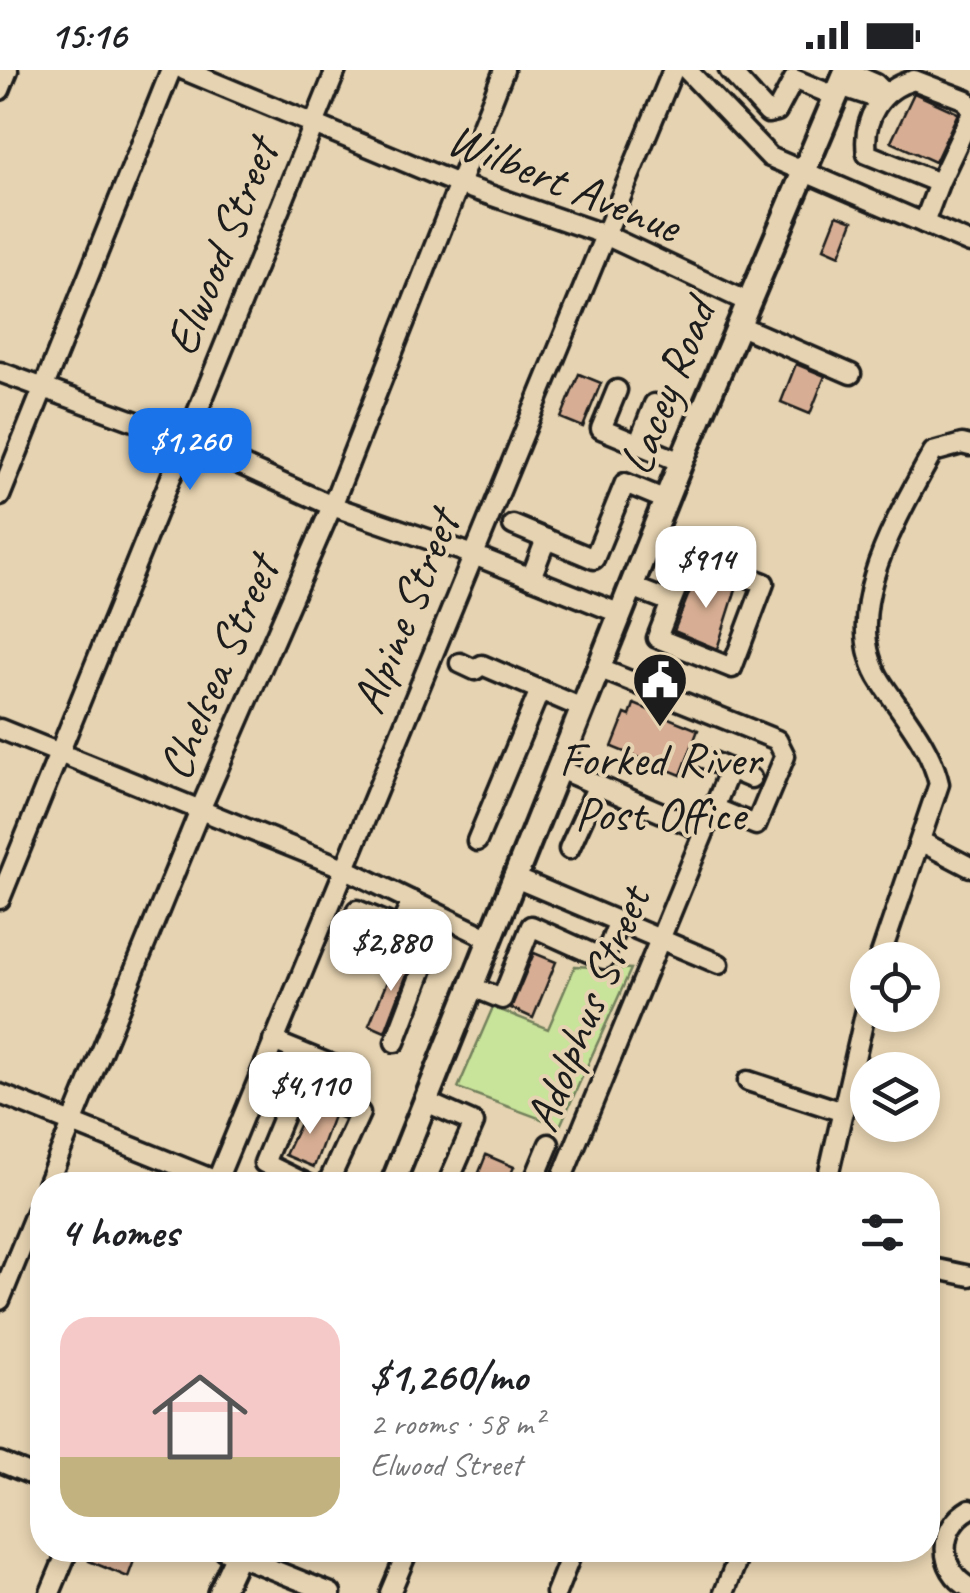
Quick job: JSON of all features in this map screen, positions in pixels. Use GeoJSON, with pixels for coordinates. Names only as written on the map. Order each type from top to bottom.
{"type":"FeatureCollection","features":[{"type":"Feature","properties":{"kind":"main road","name":"Lacey Road"},"geometry":{"type":"LineString","coordinates":[[397,1172],[681,462],[842,81]]}},
{"type":"Feature","properties":{"kind":"main road"},"geometry":{"type":"LineString","coordinates":[[220,1593],[230,1562]]}},
{"type":"Feature","properties":{"kind":"street"},"geometry":{"type":"LineString","coordinates":[[0,90],[8,70]]}},
{"type":"Feature","properties":{"kind":"street"},"geometry":{"type":"LineString","coordinates":[[0,496],[171,70]]}},
{"type":"Feature","properties":{"kind":"street","name":"Wilbert Avenue"},"geometry":{"type":"LineString","coordinates":[[184,70],[458,184],[602,234],[748,302]]}},
{"type":"Feature","properties":{"kind":"street","name":"Elwood Street"},"geometry":{"type":"LineString","coordinates":[[0,899],[336,70]]}},
{"type":"Feature","properties":{"kind":"street","name":"Chelsea Street"},"geometry":{"type":"LineString","coordinates":[[52,1172],[200,810],[332,506],[504,70]]}},
{"type":"Feature","properties":{"kind":"street","name":"Alpine Street"},"geometry":{"type":"LineString","coordinates":[[224,1172],[471,554],[673,70]]}},
{"type":"Feature","properties":{"kind":"street"},"geometry":{"type":"LineString","coordinates":[[686,70],[770,156],[970,243]]}},
{"type":"Feature","properties":{"kind":"street"},"geometry":{"type":"LineString","coordinates":[[710,96],[731,73],[768,114],[776,112],[794,80],[842,81],[873,97],[914,80],[966,100],[970,108]]}},
{"type":"Feature","properties":{"kind":"street"},"geometry":{"type":"LineString","coordinates":[[882,92],[868,128],[868,154],[940,184]]}},
{"type":"Feature","properties":{"kind":"street"},"geometry":{"type":"LineString","coordinates":[[924,222],[970,117]]}},
{"type":"Feature","properties":{"kind":"street"},"geometry":{"type":"LineString","coordinates":[[738,325],[851,374]]}},
{"type":"Feature","properties":{"kind":"street"},"geometry":{"type":"LineString","coordinates":[[0,372],[186,440],[332,506],[471,554],[621,614]]}},
{"type":"Feature","properties":{"kind":"street"},"geometry":{"type":"LineString","coordinates":[[617,390],[601,430],[681,462]]}},
{"type":"Feature","properties":{"kind":"street"},"geometry":{"type":"LineString","coordinates":[[638,445],[654,404]]}},
{"type":"Feature","properties":{"kind":"street"},"geometry":{"type":"LineString","coordinates":[[885,942],[939,784],[936,772],[880,680],[863,634],[873,588],[898,518],[933,452],[962,444],[970,446]]}},
{"type":"Feature","properties":{"kind":"street"},"geometry":{"type":"LineString","coordinates":[[512,525],[594,559],[625,483],[666,500]]}},
{"type":"Feature","properties":{"kind":"street"},"geometry":{"type":"LineString","coordinates":[[531,578],[546,540]]}},
{"type":"Feature","properties":{"kind":"street"},"geometry":{"type":"LineString","coordinates":[[690,555],[764,583],[732,668],[657,638],[671,602],[690,555]]}},
{"type":"Feature","properties":{"kind":"street"},"geometry":{"type":"LineString","coordinates":[[632,587],[671,602]]}},
{"type":"Feature","properties":{"kind":"street"},"geometry":{"type":"LineString","coordinates":[[460,663],[475,670],[482,665],[582,708]]}},
{"type":"Feature","properties":{"kind":"street"},"geometry":{"type":"LineString","coordinates":[[598,668],[776,740],[785,756],[756,825],[722,811]]}},
{"type":"Feature","properties":{"kind":"street"},"geometry":{"type":"LineString","coordinates":[[477,841],[540,690]]}},
{"type":"Feature","properties":{"kind":"street"},"geometry":{"type":"LineString","coordinates":[[0,730],[344,868],[488,938]]}},
{"type":"Feature","properties":{"kind":"street"},"geometry":{"type":"LineString","coordinates":[[701,757],[751,778]]}},
{"type":"Feature","properties":{"kind":"street"},"geometry":{"type":"LineString","coordinates":[[557,768],[704,831]]}},
{"type":"Feature","properties":{"kind":"street","name":"Adolphus Street"},"geometry":{"type":"LineString","coordinates":[[564,1172],[704,831],[722,811],[730,769]]}},
{"type":"Feature","properties":{"kind":"street"},"geometry":{"type":"LineString","coordinates":[[569,849],[598,785]]}},
{"type":"Feature","properties":{"kind":"street"},"geometry":{"type":"LineString","coordinates":[[922,842],[970,867]]}},
{"type":"Feature","properties":{"kind":"street"},"geometry":{"type":"LineString","coordinates":[[512,877],[719,964]]}},
{"type":"Feature","properties":{"kind":"street"},"geometry":{"type":"LineString","coordinates":[[400,928],[412,901]]}},
{"type":"Feature","properties":{"kind":"street"},"geometry":{"type":"LineString","coordinates":[[357,910],[426,939],[431,947],[395,1042]]}},
{"type":"Feature","properties":{"kind":"street"},"geometry":{"type":"LineString","coordinates":[[470,986],[502,999],[531,926],[604,959],[618,923]]}},
{"type":"Feature","properties":{"kind":"street"},"geometry":{"type":"LineString","coordinates":[[829,1172],[861,1032]]}},
{"type":"Feature","properties":{"kind":"street"},"geometry":{"type":"LineString","coordinates":[[274,1041],[342,1069]]}},
{"type":"Feature","properties":{"kind":"street"},"geometry":{"type":"LineString","coordinates":[[748,1082],[842,1112]]}},
{"type":"Feature","properties":{"kind":"street"},"geometry":{"type":"LineString","coordinates":[[279,1172],[264,1163],[295,1088],[360,1113],[333,1172]]}},
{"type":"Feature","properties":{"kind":"street"},"geometry":{"type":"LineString","coordinates":[[0,1094],[190,1172]]}},
{"type":"Feature","properties":{"kind":"street"},"geometry":{"type":"LineString","coordinates":[[424,1101],[474,1123],[454,1172]]}},
{"type":"Feature","properties":{"kind":"street"},"geometry":{"type":"LineString","coordinates":[[537,1172],[548,1144]]}},
{"type":"Feature","properties":{"kind":"street"},"geometry":{"type":"LineString","coordinates":[[0,1300],[30,1226]]}},
{"type":"Feature","properties":{"kind":"street"},"geometry":{"type":"LineString","coordinates":[[940,1269],[970,1276]]}},
{"type":"Feature","properties":{"kind":"street"},"geometry":{"type":"LineString","coordinates":[[0,1462],[30,1474]]}},
{"type":"Feature","properties":{"kind":"street"},"geometry":{"type":"LineString","coordinates":[[970,1509],[952,1524],[944,1550],[954,1575],[970,1588]]}},
{"type":"Feature","properties":{"kind":"street"},"geometry":{"type":"LineString","coordinates":[[50,1593],[63,1562]]}},
{"type":"Feature","properties":{"kind":"street"},"geometry":{"type":"LineString","coordinates":[[259,1562],[331,1593]]}},
{"type":"Feature","properties":{"kind":"street"},"geometry":{"type":"LineString","coordinates":[[390,1593],[403,1562]]}},
{"type":"Feature","properties":{"kind":"street"},"geometry":{"type":"LineString","coordinates":[[556,1593],[568,1562]]}},
{"type":"Feature","properties":{"kind":"street"},"geometry":{"type":"LineString","coordinates":[[724,1593],[736,1562]]}},
{"type":"Feature","properties":{"kind":"green space"},"geometry":{"type":"Polygon","coordinates":[[[575,966],[631,969],[560,1126],[458,1088],[493,1007],[548,1029],[575,966]]]}},
{"type":"Feature","properties":{"kind":"building"},"geometry":{"type":"Polygon","coordinates":[[[914,93],[958,113],[935,162],[891,142],[914,93]]]}},
{"type":"Feature","properties":{"kind":"building"},"geometry":{"type":"Polygon","coordinates":[[[837,215],[853,221],[840,255],[824,248],[837,215]]]}},
{"type":"Feature","properties":{"kind":"building"},"geometry":{"type":"Polygon","coordinates":[[[796,364],[825,376],[810,414],[781,402],[796,364]]]}},
{"type":"Feature","properties":{"kind":"building"},"geometry":{"type":"Polygon","coordinates":[[[579,374],[601,383],[583,427],[561,418],[579,374]]]}},
{"type":"Feature","properties":{"kind":"building"},"geometry":{"type":"Polygon","coordinates":[[[697,573],[736,589],[717,649],[674,631],[697,573]]]}},
{"type":"Feature","properties":{"kind":"building"},"geometry":{"type":"Polygon","coordinates":[[[634,704],[698,730],[681,775],[612,747],[625,714],[630,716],[634,704]]]}},
{"type":"Feature","properties":{"kind":"building"},"geometry":{"type":"Polygon","coordinates":[[[534,953],[556,962],[533,1018],[511,1008],[534,953]]]}},
{"type":"Feature","properties":{"kind":"building"},"geometry":{"type":"Polygon","coordinates":[[[398,955],[412,961],[385,1032],[369,1025],[398,955]]]}},
{"type":"Feature","properties":{"kind":"building"},"geometry":{"type":"Polygon","coordinates":[[[308,1106],[333,1116],[314,1167],[285,1155],[308,1106]]]}},
{"type":"Feature","properties":{"kind":"building"},"geometry":{"type":"Polygon","coordinates":[[[486,1155],[514,1167],[512,1172],[479,1172],[486,1155]]]}},
{"type":"Feature","properties":{"kind":"building"},"geometry":{"type":"Polygon","coordinates":[[[91,1562],[134,1562],[128,1577],[91,1562]]]}},
{"type":"Feature","properties":{"kind":"place","name":"Forked River Post Office"},"geometry":{"type":"Point","coordinates":[660,729]}}]}
